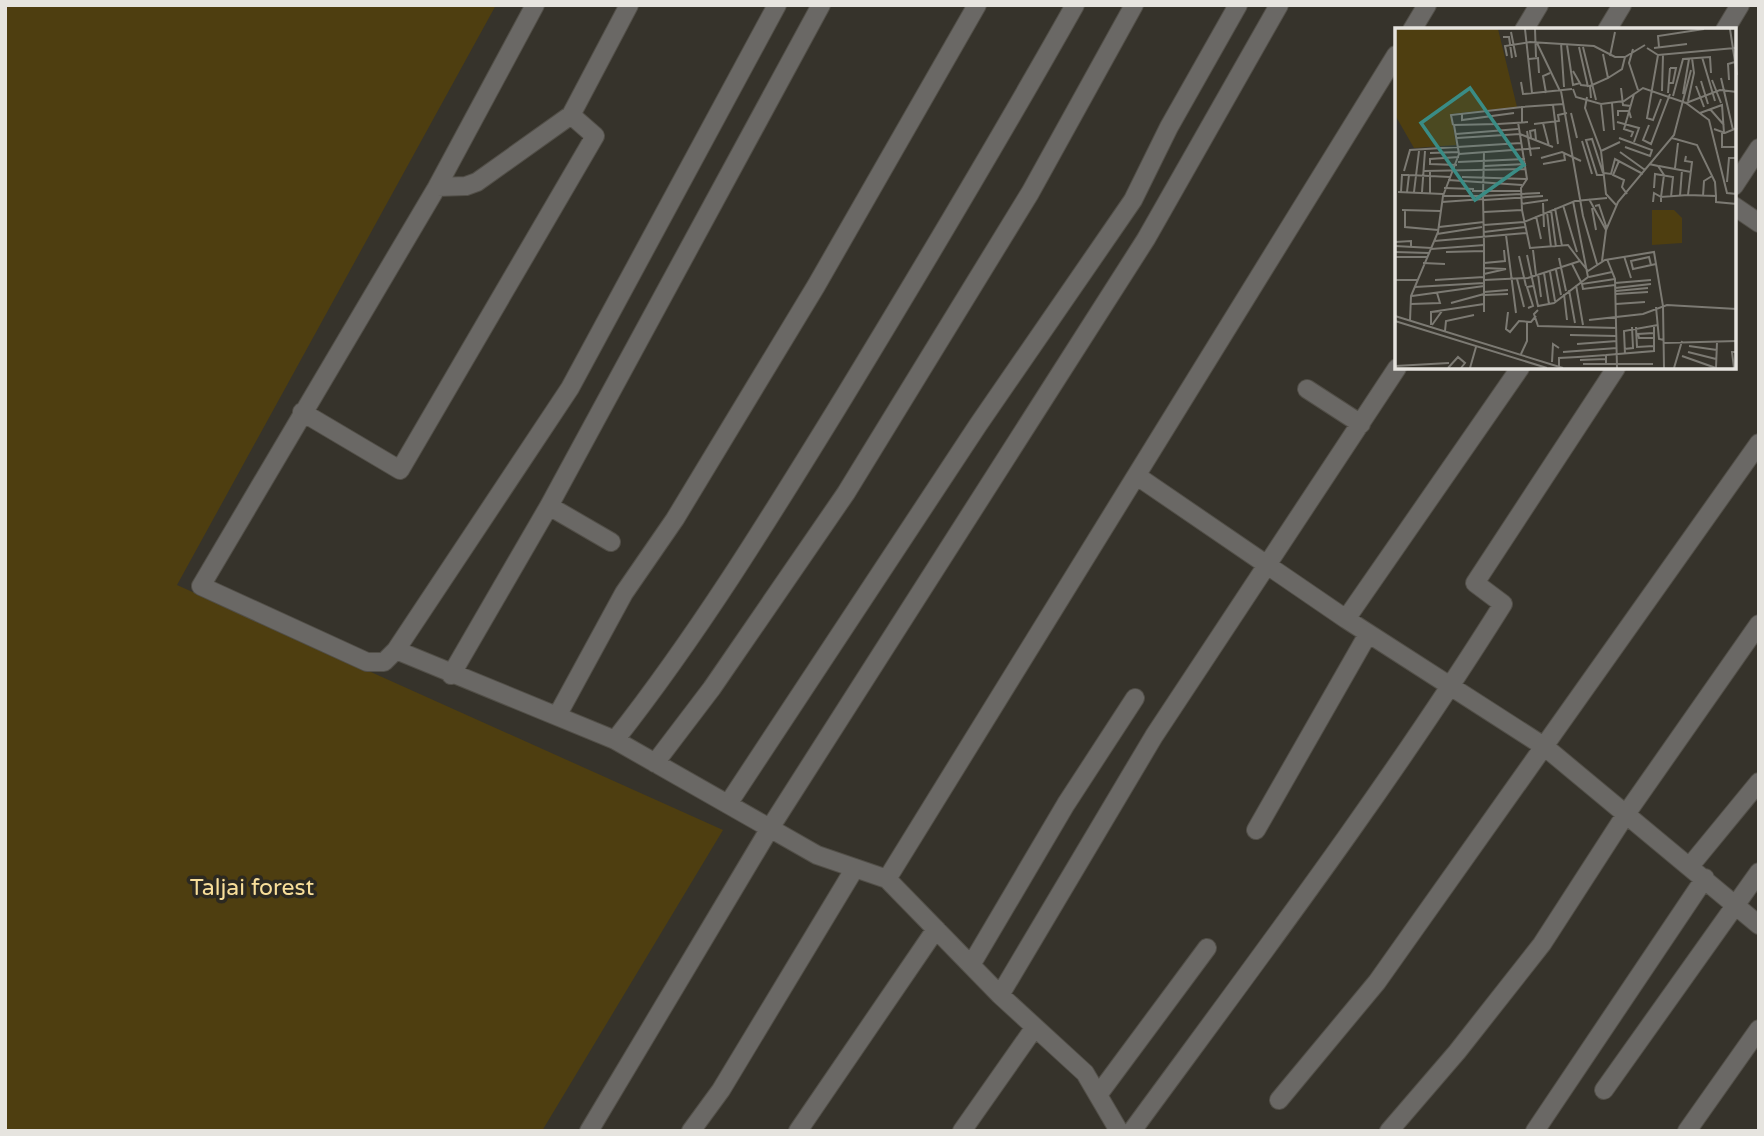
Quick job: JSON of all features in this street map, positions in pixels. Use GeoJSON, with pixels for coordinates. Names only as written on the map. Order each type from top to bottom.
{"type":"FeatureCollection","features":[{"type":"Feature","properties":{"kind":"street"},"geometry":{"type":"LineString","coordinates":[[535,5],[437,187],[201,586],[367,662],[384,662],[396,650],[569,388],[777,5]]}},
{"type":"Feature","properties":{"kind":"street"},"geometry":{"type":"LineString","coordinates":[[437,187],[466,186],[477,182],[571,115],[629,5]]}},
{"type":"Feature","properties":{"kind":"street"},"geometry":{"type":"LineString","coordinates":[[451,674],[549,506],[821,5]]}},
{"type":"Feature","properties":{"kind":"street"},"geometry":{"type":"LineString","coordinates":[[557,716],[624,593],[675,519],[816,286],[977,5]]}},
{"type":"Feature","properties":{"kind":"street"},"geometry":{"type":"LineString","coordinates":[[615,740],[650,696],[770,518],[979,175],[1075,5]]}},
{"type":"Feature","properties":{"kind":"street"},"geometry":{"type":"LineString","coordinates":[[655,763],[712,688],[846,493],[1030,193],[1134,5]]}},
{"type":"Feature","properties":{"kind":"street"},"geometry":{"type":"LineString","coordinates":[[728,804],[971,436],[1133,200],[1169,127],[1238,5]]}},
{"type":"Feature","properties":{"kind":"street"},"geometry":{"type":"LineString","coordinates":[[589,1131],[770,828],[1146,239],[1279,5]]}},
{"type":"Feature","properties":{"kind":"street"},"geometry":{"type":"LineString","coordinates":[[1413,28],[1427,5]]}},
{"type":"Feature","properties":{"kind":"street"},"geometry":{"type":"LineString","coordinates":[[1525,28],[1539,5]]}},
{"type":"Feature","properties":{"kind":"street"},"geometry":{"type":"LineString","coordinates":[[1608,28],[1622,5]]}},
{"type":"Feature","properties":{"kind":"street"},"geometry":{"type":"LineString","coordinates":[[1726,28],[1740,5]]}},
{"type":"Feature","properties":{"kind":"street"},"geometry":{"type":"LineString","coordinates":[[887,879],[1395,57]]}},
{"type":"Feature","properties":{"kind":"street"},"geometry":{"type":"LineString","coordinates":[[302,412],[400,470],[595,136],[571,115]]}},
{"type":"Feature","properties":{"kind":"street"},"geometry":{"type":"LineString","coordinates":[[1736,183],[1759,148]]}},
{"type":"Feature","properties":{"kind":"street"},"geometry":{"type":"LineString","coordinates":[[1736,207],[1759,223]]}},
{"type":"Feature","properties":{"kind":"street"},"geometry":{"type":"LineString","coordinates":[[1000,995],[1154,736],[1269,567],[1396,369]]}},
{"type":"Feature","properties":{"kind":"street"},"geometry":{"type":"LineString","coordinates":[[1346,619],[1519,369]]}},
{"type":"Feature","properties":{"kind":"street"},"geometry":{"type":"LineString","coordinates":[[1132,1131],[1250,972],[1451,687],[1503,604],[1475,583],[1615,369]]}},
{"type":"Feature","properties":{"kind":"street"},"geometry":{"type":"LineString","coordinates":[[1307,389],[1361,424]]}},
{"type":"Feature","properties":{"kind":"street"},"geometry":{"type":"LineString","coordinates":[[1279,1100],[1377,982],[1759,443]]}},
{"type":"Feature","properties":{"kind":"street"},"geometry":{"type":"LineString","coordinates":[[1137,476],[1368,634],[1545,747],[1759,925]]}},
{"type":"Feature","properties":{"kind":"street"},"geometry":{"type":"LineString","coordinates":[[549,506],[611,542]]}},
{"type":"Feature","properties":{"kind":"street"},"geometry":{"type":"LineString","coordinates":[[1389,1131],[1542,944],[1626,814],[1759,624]]}},
{"type":"Feature","properties":{"kind":"street"},"geometry":{"type":"LineString","coordinates":[[1256,830],[1368,634]]}},
{"type":"Feature","properties":{"kind":"street"},"geometry":{"type":"LineString","coordinates":[[396,650],[615,740],[817,855],[887,879],[1000,995],[1085,1073],[1119,1131]]}},
{"type":"Feature","properties":{"kind":"street"},"geometry":{"type":"LineString","coordinates":[[971,965],[1135,698]]}},
{"type":"Feature","properties":{"kind":"street"},"geometry":{"type":"LineString","coordinates":[[1690,866],[1759,782]]}},
{"type":"Feature","properties":{"kind":"street"},"geometry":{"type":"LineString","coordinates":[[691,1131],[721,1090],[855,868]]}},
{"type":"Feature","properties":{"kind":"street"},"geometry":{"type":"LineString","coordinates":[[1604,1090],[1759,872]]}},
{"type":"Feature","properties":{"kind":"street"},"geometry":{"type":"LineString","coordinates":[[1535,1131],[1705,878]]}},
{"type":"Feature","properties":{"kind":"street"},"geometry":{"type":"LineString","coordinates":[[798,1131],[936,929]]}},
{"type":"Feature","properties":{"kind":"street"},"geometry":{"type":"LineString","coordinates":[[1098,1094],[1207,948]]}},
{"type":"Feature","properties":{"kind":"street"},"geometry":{"type":"LineString","coordinates":[[962,1131],[1035,1027]]}},
{"type":"Feature","properties":{"kind":"street"},"geometry":{"type":"LineString","coordinates":[[1687,1131],[1759,1029]]}},
{"type":"Feature","properties":{"kind":"green space","name":"Taljai forest"},"geometry":{"type":"Polygon","coordinates":[[[5,5],[496,5],[177,585],[723,830],[542,1131],[5,1131],[5,5]]]}}]}
